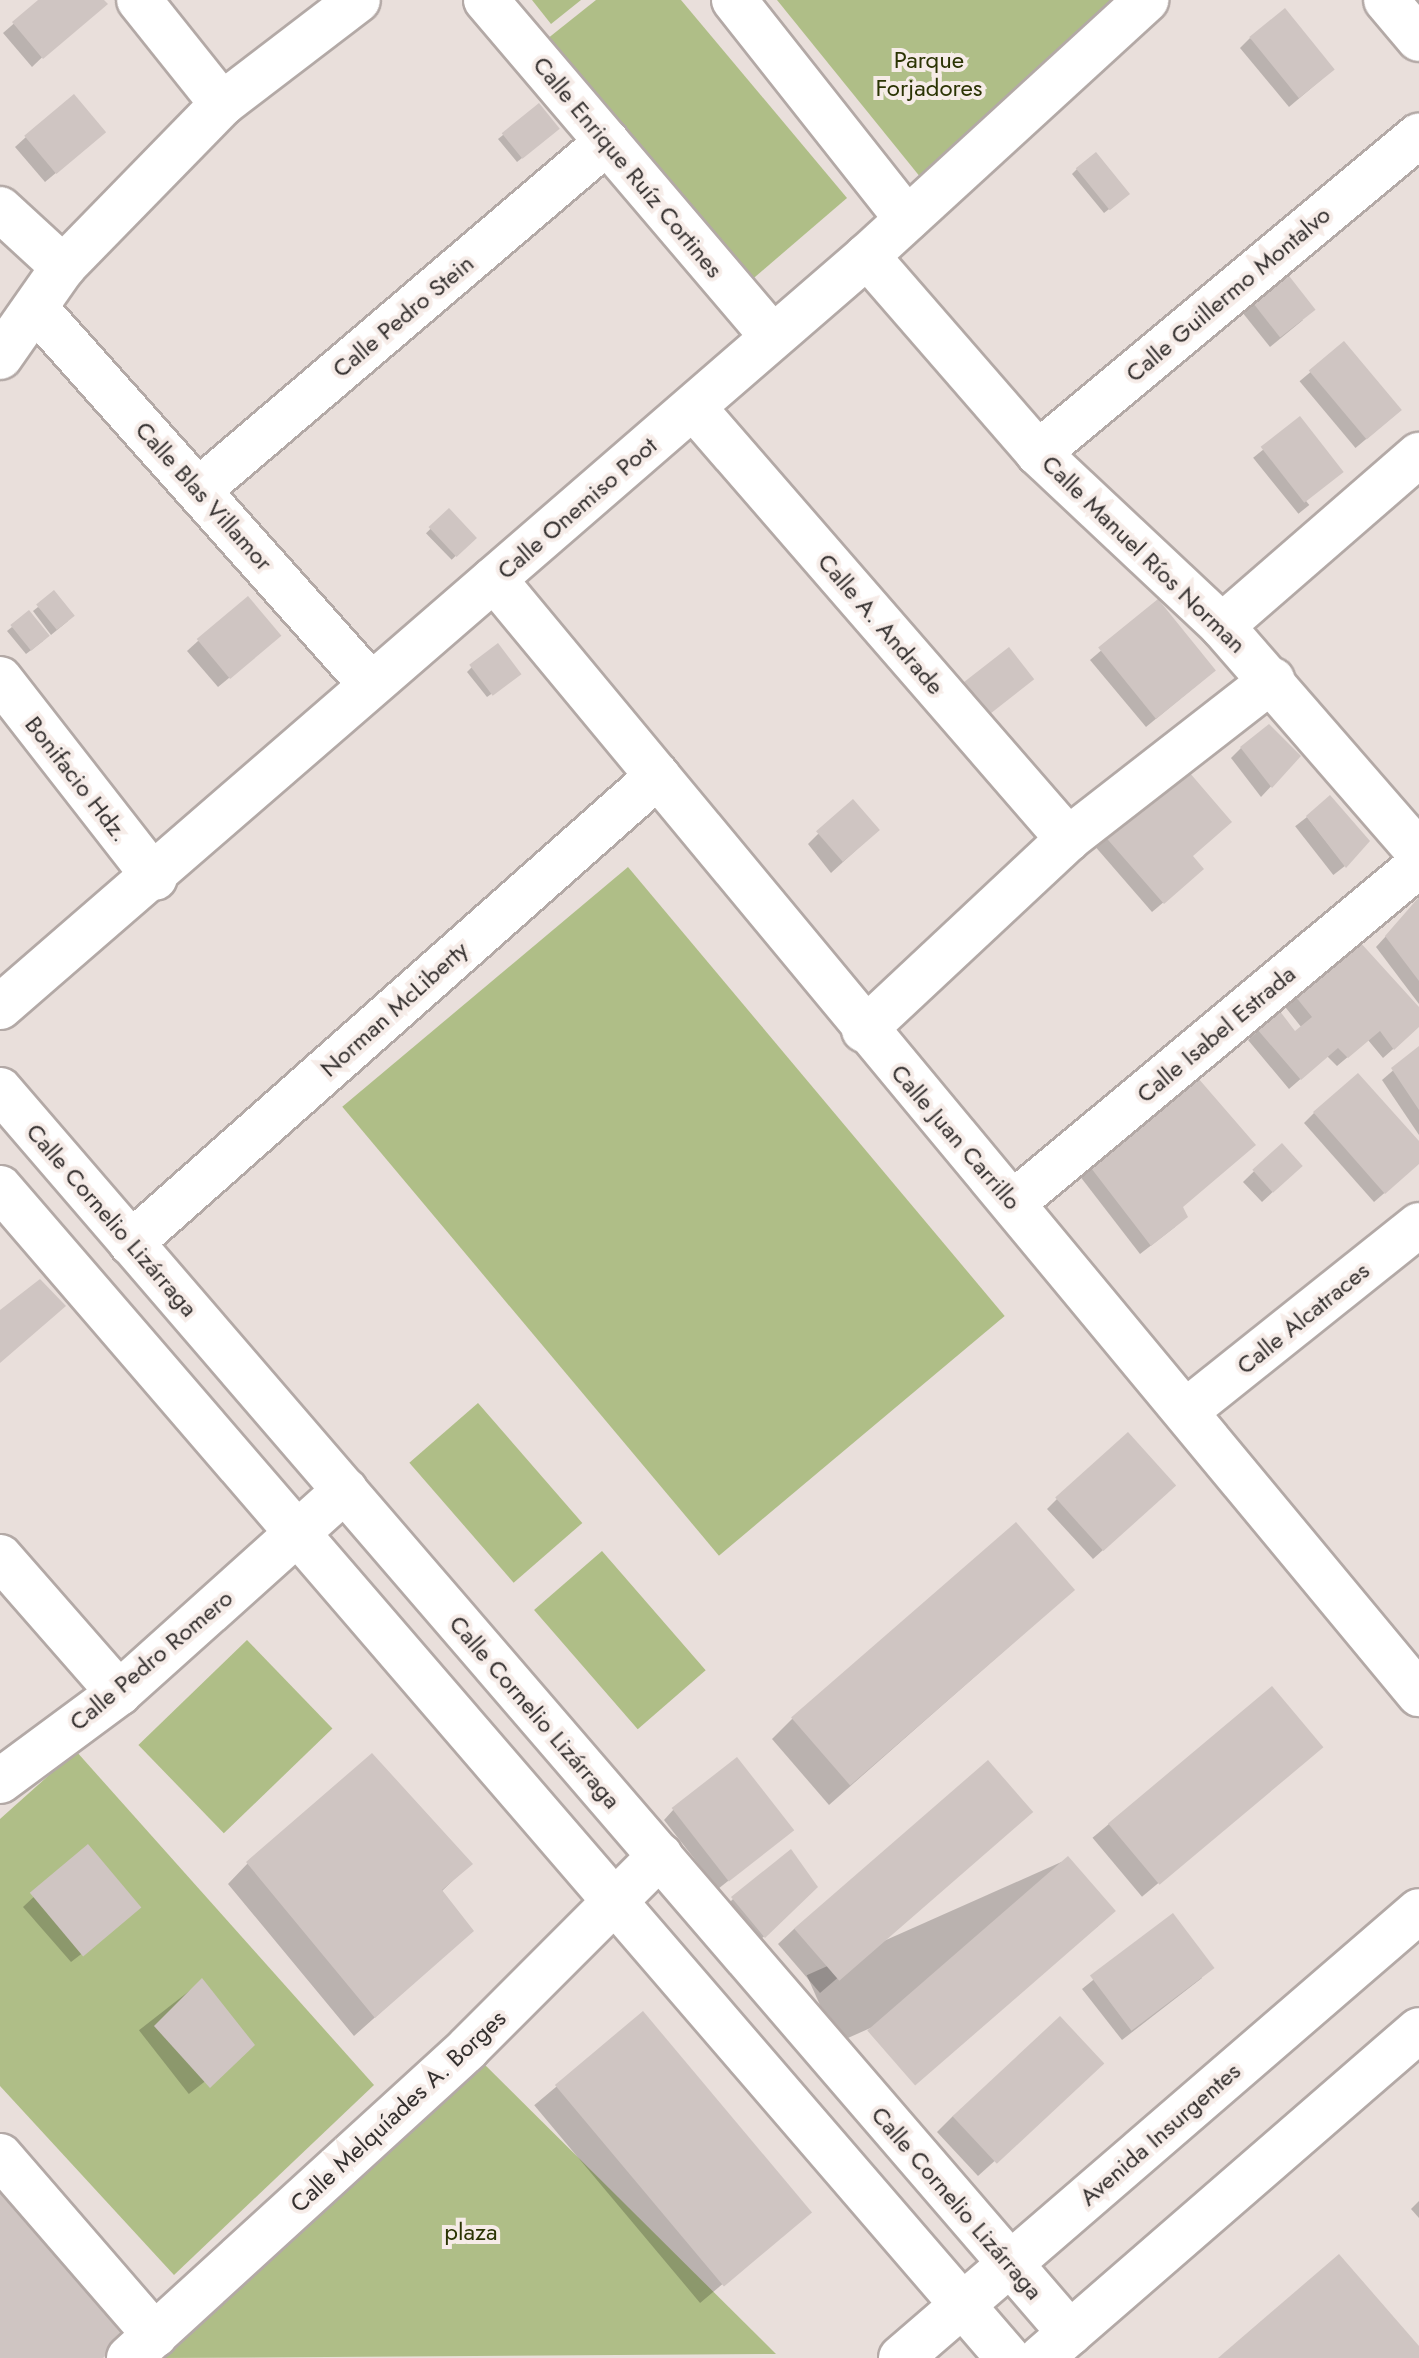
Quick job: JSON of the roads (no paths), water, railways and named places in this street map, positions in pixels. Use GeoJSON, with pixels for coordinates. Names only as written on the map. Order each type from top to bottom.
{"type":"FeatureCollection","features":[{"type":"Feature","properties":{"kind":"street"},"geometry":{"type":"LineString","coordinates":[[139,0],[222,104]]}},
{"type":"Feature","properties":{"kind":"street"},"geometry":{"type":"LineString","coordinates":[[0,357],[38,311],[63,267],[222,104],[358,0]]}},
{"type":"Feature","properties":{"kind":"street","name":"Calle Enrique Ruíz Cortines"},"geometry":{"type":"LineString","coordinates":[[486,0],[770,334]]}},
{"type":"Feature","properties":{"kind":"street"},"geometry":{"type":"LineString","coordinates":[[734,0],[907,219]]}},
{"type":"Feature","properties":{"kind":"street","name":"Calle Onemiso Poot"},"geometry":{"type":"LineString","coordinates":[[0,1007],[155,878],[368,682],[694,408],[770,334],[867,256],[1146,0]]}},
{"type":"Feature","properties":{"kind":"street"},"geometry":{"type":"LineString","coordinates":[[1386,0],[1419,39]]}},
{"type":"Feature","properties":{"kind":"street","name":"Calle Guillermo Montalvo"},"geometry":{"type":"LineString","coordinates":[[1038,453],[1419,136]]}},
{"type":"Feature","properties":{"kind":"street","name":"Calle Pedro Stein"},"geometry":{"type":"LineString","coordinates":[[200,489],[607,142]]}},
{"type":"Feature","properties":{"kind":"street"},"geometry":{"type":"LineString","coordinates":[[0,209],[63,267]]}},
{"type":"Feature","properties":{"kind":"street","name":"Calle Manuel Ríos Norman"},"geometry":{"type":"LineString","coordinates":[[867,256],[1038,453],[1222,626],[1272,680],[1419,853]]}},
{"type":"Feature","properties":{"kind":"street","name":"Calle Blas Villamor"},"geometry":{"type":"LineString","coordinates":[[38,311],[200,489],[368,682]]}},
{"type":"Feature","properties":{"kind":"street","name":"Calle A. Andrade"},"geometry":{"type":"LineString","coordinates":[[694,408],[1068,839]]}},
{"type":"Feature","properties":{"kind":"street"},"geometry":{"type":"LineString","coordinates":[[1222,626],[1419,457]]}},
{"type":"Feature","properties":{"kind":"street","name":"Calle Juan Carrillo"},"geometry":{"type":"LineString","coordinates":[[494,579],[864,1030],[1013,1203],[1419,1694]]}},
{"type":"Feature","properties":{"kind":"street","name":"Bonifacio Hdz."},"geometry":{"type":"LineString","coordinates":[[0,679],[155,878]]}},
{"type":"Feature","properties":{"kind":"street"},"geometry":{"type":"LineString","coordinates":[[864,1030],[1068,839],[1272,680]]}},
{"type":"Feature","properties":{"kind":"street","name":"Norman McLiberty"},"geometry":{"type":"LineString","coordinates":[[131,1243],[658,776]]}},
{"type":"Feature","properties":{"kind":"street","name":"Calle Isabel Estrada"},"geometry":{"type":"LineString","coordinates":[[1013,1203],[1419,865]]}},
{"type":"Feature","properties":{"kind":"street","name":"Calle Cornelio Lizárraga"},"geometry":{"type":"LineString","coordinates":[[0,1090],[1009,2263],[1055,2346]]}},
{"type":"Feature","properties":{"kind":"street"},"geometry":{"type":"LineString","coordinates":[[0,1188],[1008,2358]]}},
{"type":"Feature","properties":{"kind":"street","name":"Calle Alcatraces"},"geometry":{"type":"LineString","coordinates":[[1186,1411],[1419,1225]]}},
{"type":"Feature","properties":{"kind":"street","name":"Calle Pedro Romero"},"geometry":{"type":"LineString","coordinates":[[0,1781],[119,1693],[345,1490]]}},
{"type":"Feature","properties":{"kind":"street"},"geometry":{"type":"LineString","coordinates":[[0,1557],[119,1693]]}},
{"type":"Feature","properties":{"kind":"street","name":"Calle Melquíades A. Borges"},"geometry":{"type":"LineString","coordinates":[[142,2347],[618,1905],[660,1856]]}},
{"type":"Feature","properties":{"kind":"street","name":"Avenida Insurgentes"},"geometry":{"type":"LineString","coordinates":[[901,2358],[1419,1911]]}},
{"type":"Feature","properties":{"kind":"street"},"geometry":{"type":"LineString","coordinates":[[1055,2346],[1419,2030]]}},
{"type":"Feature","properties":{"kind":"street"},"geometry":{"type":"LineString","coordinates":[[0,2156],[142,2347]]}},
{"type":"Feature","properties":{"kind":"park label","name":"Parque Forjadores"},"geometry":{"type":"Point","coordinates":[929,74]}},
{"type":"Feature","properties":{"kind":"park label","name":"plaza"},"geometry":{"type":"Point","coordinates":[471,2232]}}]}
